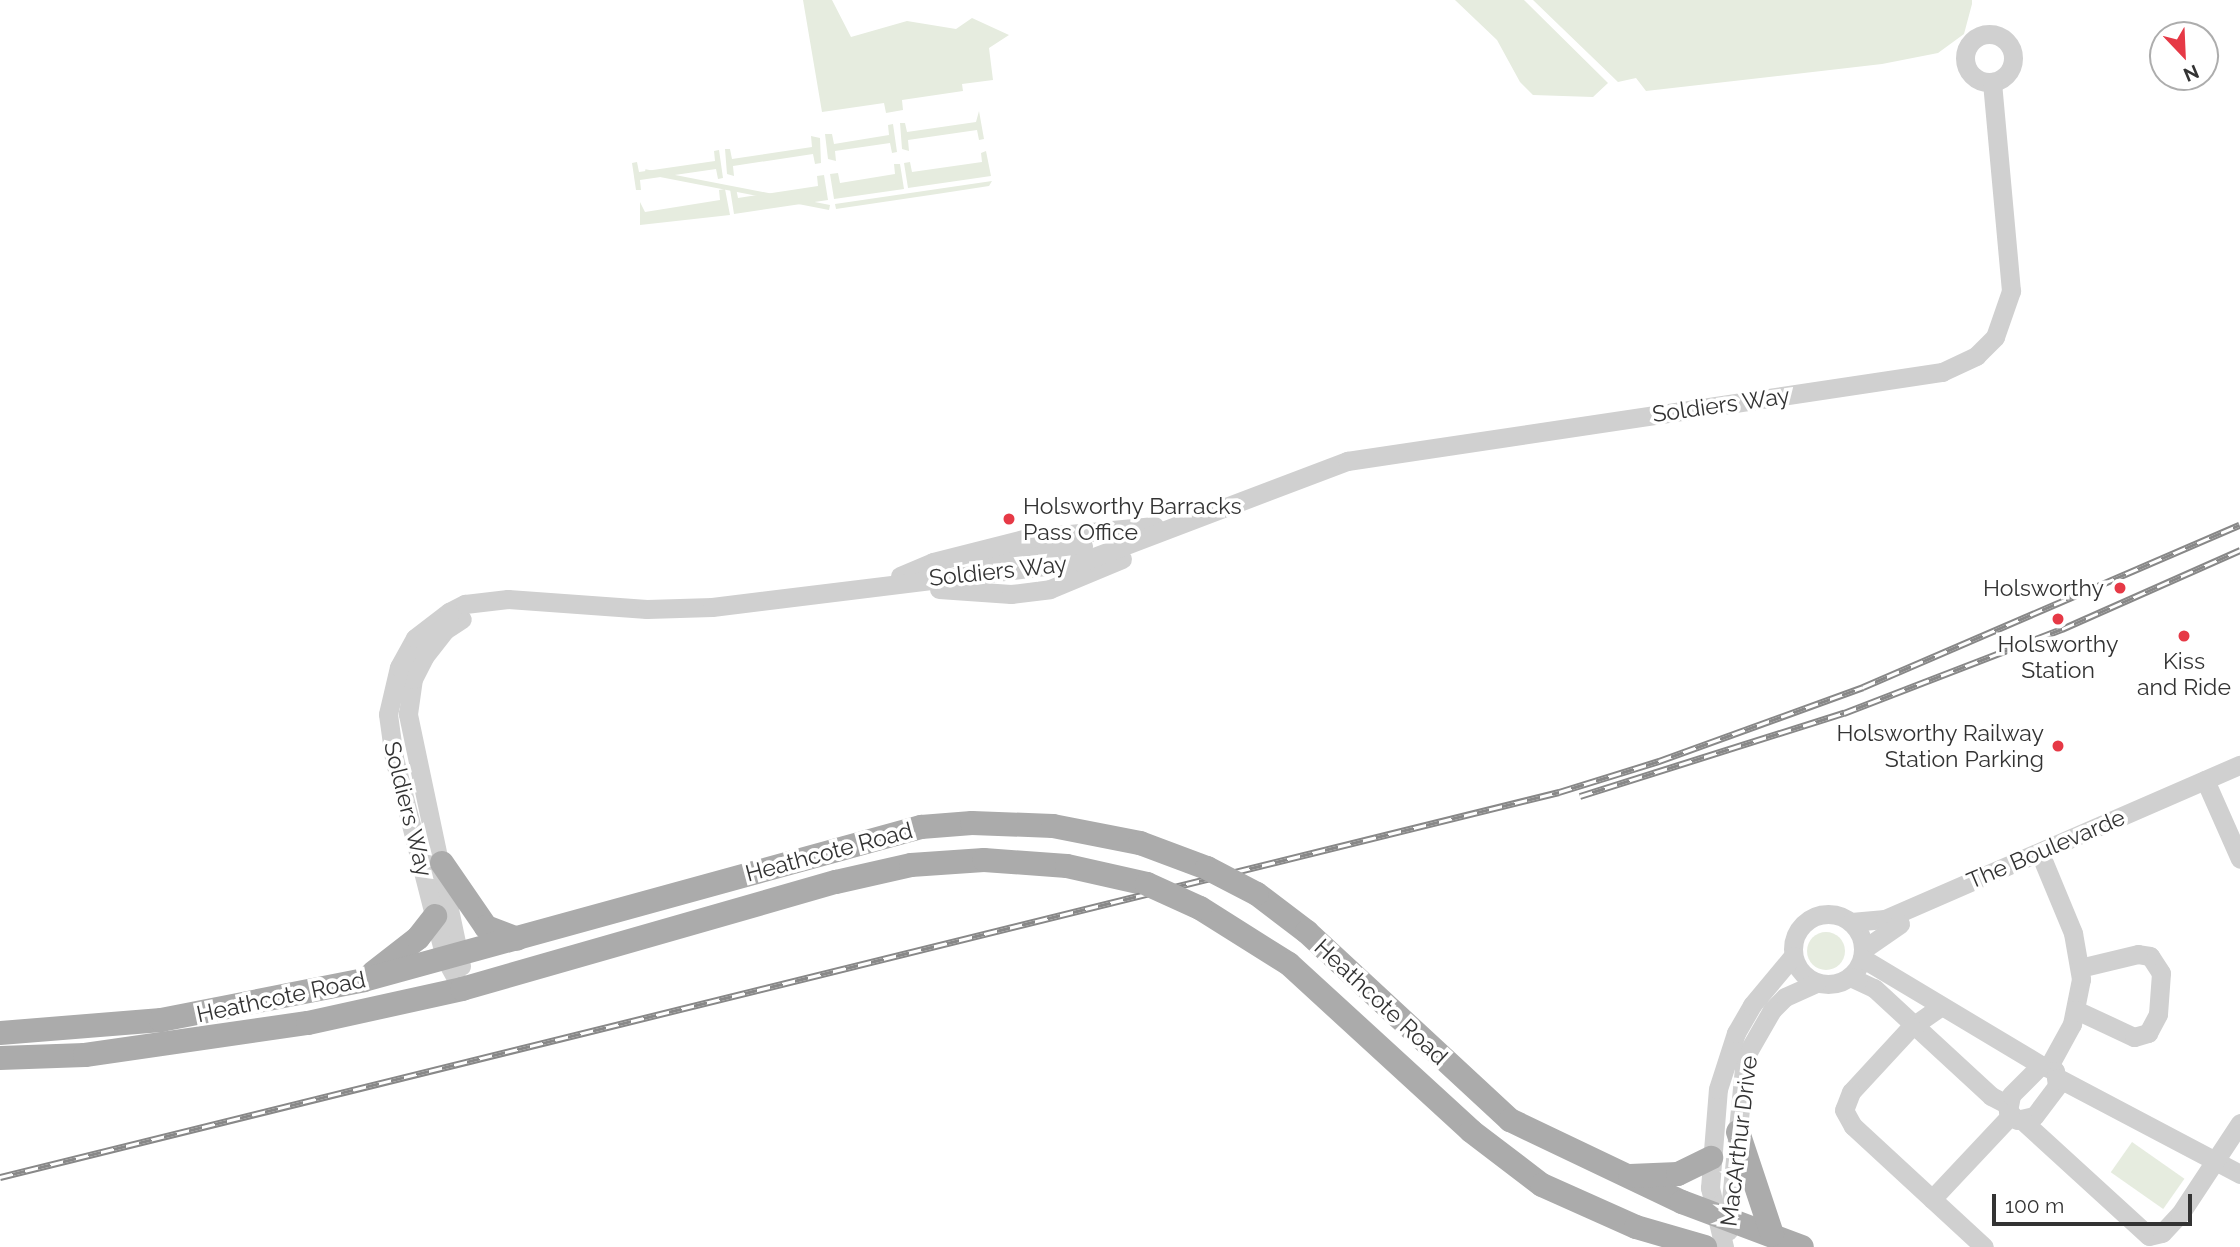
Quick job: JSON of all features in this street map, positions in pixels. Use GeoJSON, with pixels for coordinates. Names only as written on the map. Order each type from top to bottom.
{"type":"FeatureCollection","features":[{"type":"Feature","properties":{"kind":"main road","name":"Heathcote Road"},"geometry":{"type":"LineString","coordinates":[[0,1033],[173,1018],[364,980],[518,939],[832,848],[921,827],[972,823],[1053,827],[1140,843],[1207,868],[1257,894],[1307,932],[1510,1120],[1625,1177],[1802,1247]]}},
{"type":"Feature","properties":{"kind":"main road","name":"Heathcote Road"},"geometry":{"type":"LineString","coordinates":[[0,1058],[157,1047],[308,1023],[462,989],[836,882],[911,865],[984,860],[1067,866],[1147,884],[1200,908],[1289,964],[1471,1131],[1542,1185],[1636,1227],[1705,1247]]}},
{"type":"Feature","properties":{"kind":"main road"},"geometry":{"type":"LineString","coordinates":[[442,863],[486,927],[518,939]]}},
{"type":"Feature","properties":{"kind":"main road"},"geometry":{"type":"LineString","coordinates":[[364,980],[418,938],[435,916]]}},
{"type":"Feature","properties":{"kind":"main road"},"geometry":{"type":"LineString","coordinates":[[1738,1132],[1772,1234]]}},
{"type":"Feature","properties":{"kind":"main road"},"geometry":{"type":"LineString","coordinates":[[1625,1177],[1678,1174],[1711,1158]]}},
{"type":"Feature","properties":{"kind":"street","name":"Soldiers Way"},"geometry":{"type":"LineString","coordinates":[[453,956],[435,916],[389,738],[391,690],[415,638],[430,625],[465,604],[496,600],[647,609],[712,607],[883,584],[1011,594],[1050,589],[1102,569],[1189,520],[1347,461],[1927,375],[1964,364],[1999,331],[2011,291],[1992,82]]}},
{"type":"Feature","properties":{"kind":"street","name":"Soldiers Way"},"geometry":{"type":"LineString","coordinates":[[883,584],[933,562],[1027,538],[1099,534],[1189,520]]}},
{"type":"Feature","properties":{"kind":"street","name":"Soldiers Way"},"geometry":{"type":"LineString","coordinates":[[453,956],[442,863],[412,742],[409,695],[424,657],[444,629],[496,600]]}},
{"type":"Feature","properties":{"kind":"street","name":"The Boulevarde"},"geometry":{"type":"LineString","coordinates":[[1863,953],[1884,931],[2044,863],[2208,786],[2240,765]]}},
{"type":"Feature","properties":{"kind":"street","name":"The Boulevarde"},"geometry":{"type":"LineString","coordinates":[[1850,922],[1885,919],[2208,786],[2240,779]]}},
{"type":"Feature","properties":{"kind":"street"},"geometry":{"type":"LineString","coordinates":[[2208,786],[2240,859]]}},
{"type":"Feature","properties":{"kind":"street"},"geometry":{"type":"LineString","coordinates":[[2014,1114],[2042,1108],[2049,1069],[2077,1010],[2080,968],[2073,933],[2044,863]]}},
{"type":"Feature","properties":{"kind":"street"},"geometry":{"type":"LineString","coordinates":[[1863,953],[1850,977],[1837,984],[1816,983],[1801,972],[1793,956],[1797,932],[1808,920],[1833,914],[1850,922],[1863,953],[1940,1007],[2240,1174]]}},
{"type":"Feature","properties":{"kind":"street"},"geometry":{"type":"LineString","coordinates":[[2077,1010],[2134,1037],[2148,1033],[2158,1014],[2161,972],[2150,956],[2138,954],[2080,968]]}},
{"type":"Feature","properties":{"kind":"street"},"geometry":{"type":"LineString","coordinates":[[453,956],[462,989]]}},
{"type":"Feature","properties":{"kind":"street","name":"MacArthur Drive"},"geometry":{"type":"LineString","coordinates":[[1723,1217],[1710,1188],[1718,1088],[1736,1033],[1761,991],[1793,956]]}},
{"type":"Feature","properties":{"kind":"street"},"geometry":{"type":"LineString","coordinates":[[1850,977],[1874,988],[2149,1236],[2169,1227],[2217,1161],[2240,1123]]}},
{"type":"Feature","properties":{"kind":"street","name":"MacArthur Drive"},"geometry":{"type":"LineString","coordinates":[[1725,1247],[1723,1217],[1738,1132],[1741,1078],[1751,1041],[1785,997],[1816,983]]}},
{"type":"Feature","properties":{"kind":"street"},"geometry":{"type":"LineString","coordinates":[[1940,1007],[1914,1024],[1851,1092],[1844,1110],[1853,1126],[1984,1247]]}},
{"type":"Feature","properties":{"kind":"street"},"geometry":{"type":"LineString","coordinates":[[1932,1199],[2014,1114],[2025,1075],[2049,1069]]}},
{"type":"Feature","properties":{"kind":"shaded area"},"geometry":{"type":"Polygon","coordinates":[[[803,0],[832,0],[851,37],[907,21],[956,29],[972,18],[1009,35],[989,48],[993,80],[962,84],[963,91],[902,100],[903,110],[886,113],[884,103],[822,112],[803,0]]]}},
{"type":"Feature","properties":{"kind":"shaded area"},"geometry":{"type":"Polygon","coordinates":[[[1455,0],[1524,0],[1608,83],[1593,97],[1533,95],[1520,82],[1497,40],[1455,0]]]}},
{"type":"Feature","properties":{"kind":"shaded area"},"geometry":{"type":"Polygon","coordinates":[[[1533,0],[1972,0],[1972,4],[1964,34],[1938,53],[1882,64],[1646,91],[1636,78],[1618,82],[1533,0]]]}},
{"type":"Feature","properties":{"kind":"shaded area"},"geometry":{"type":"Polygon","coordinates":[[[979,111],[984,139],[979,140],[977,130],[908,140],[909,151],[902,149],[900,123],[905,123],[907,132],[976,122],[979,111]]]}},
{"type":"Feature","properties":{"kind":"shaded area"},"geometry":{"type":"Polygon","coordinates":[[[893,124],[897,152],[892,153],[890,143],[835,151],[836,161],[828,159],[825,134],[832,134],[834,144],[889,135],[888,125],[893,124]]]}},
{"type":"Feature","properties":{"kind":"shaded area"},"geometry":{"type":"Polygon","coordinates":[[[811,136],[820,138],[821,163],[815,164],[813,154],[733,166],[734,176],[727,174],[725,149],[730,149],[732,159],[812,147],[811,136]]]}},
{"type":"Feature","properties":{"kind":"shaded area"},"geometry":{"type":"Polygon","coordinates":[[[719,150],[723,178],[718,179],[716,169],[640,180],[641,190],[636,190],[632,163],[637,162],[639,172],[715,161],[714,151],[719,150]]]}},
{"type":"Feature","properties":{"kind":"shaded area"},"geometry":{"type":"Polygon","coordinates":[[[986,151],[991,176],[908,188],[904,163],[910,162],[912,172],[982,162],[981,153],[986,151]]]}},
{"type":"Feature","properties":{"kind":"shaded area"},"geometry":{"type":"Polygon","coordinates":[[[894,164],[900,164],[904,189],[834,199],[830,174],[838,173],[840,183],[895,174],[894,164]]]}},
{"type":"Feature","properties":{"kind":"shaded area"},"geometry":{"type":"Polygon","coordinates":[[[645,169],[830,205],[829,210],[645,174],[645,169]]]}},
{"type":"Feature","properties":{"kind":"shaded area"},"geometry":{"type":"Polygon","coordinates":[[[824,175],[828,200],[734,214],[730,189],[736,188],[738,198],[818,186],[817,176],[824,175]]]}},
{"type":"Feature","properties":{"kind":"shaded area"},"geometry":{"type":"Polygon","coordinates":[[[992,181],[989,186],[836,209],[835,204],[992,181]]]}},
{"type":"Feature","properties":{"kind":"shaded area"},"geometry":{"type":"Polygon","coordinates":[[[725,189],[730,215],[640,225],[640,202],[645,212],[720,200],[719,190],[725,189]]]}},
{"type":"Feature","properties":{"kind":"shaded area"},"geometry":{"type":"Polygon","coordinates":[[[1826,932],[1839,938],[1845,951],[1839,964],[1826,970],[1813,964],[1807,951],[1813,938],[1826,932]]]}},
{"type":"Feature","properties":{"kind":"shaded area"},"geometry":{"type":"Polygon","coordinates":[[[2132,1142],[2184,1179],[2163,1209],[2111,1172],[2132,1142]]]}},
{"type":"Feature","properties":{"kind":"railway"},"geometry":{"type":"LineString","coordinates":[[0,1177],[1559,792],[1659,761],[1863,687],[2240,525]]}},
{"type":"Feature","properties":{"kind":"railway"},"geometry":{"type":"LineString","coordinates":[[1580,796],[1844,713],[2062,629],[2240,550]]}},
{"type":"Feature","properties":{"kind":"place","name":"Holsworthy Barracks Pass Office"},"geometry":{"type":"Point","coordinates":[1009,519]}},
{"type":"Feature","properties":{"kind":"place","name":"Holsworthy"},"geometry":{"type":"Point","coordinates":[2120,588]}},
{"type":"Feature","properties":{"kind":"place","name":"Holsworthy Station"},"geometry":{"type":"Point","coordinates":[2058,619]}},
{"type":"Feature","properties":{"kind":"place","name":"Kiss and Ride"},"geometry":{"type":"Point","coordinates":[2184,636]}},
{"type":"Feature","properties":{"kind":"place","name":"Holsworthy Railway Station Parking"},"geometry":{"type":"Point","coordinates":[2058,746]}}]}
